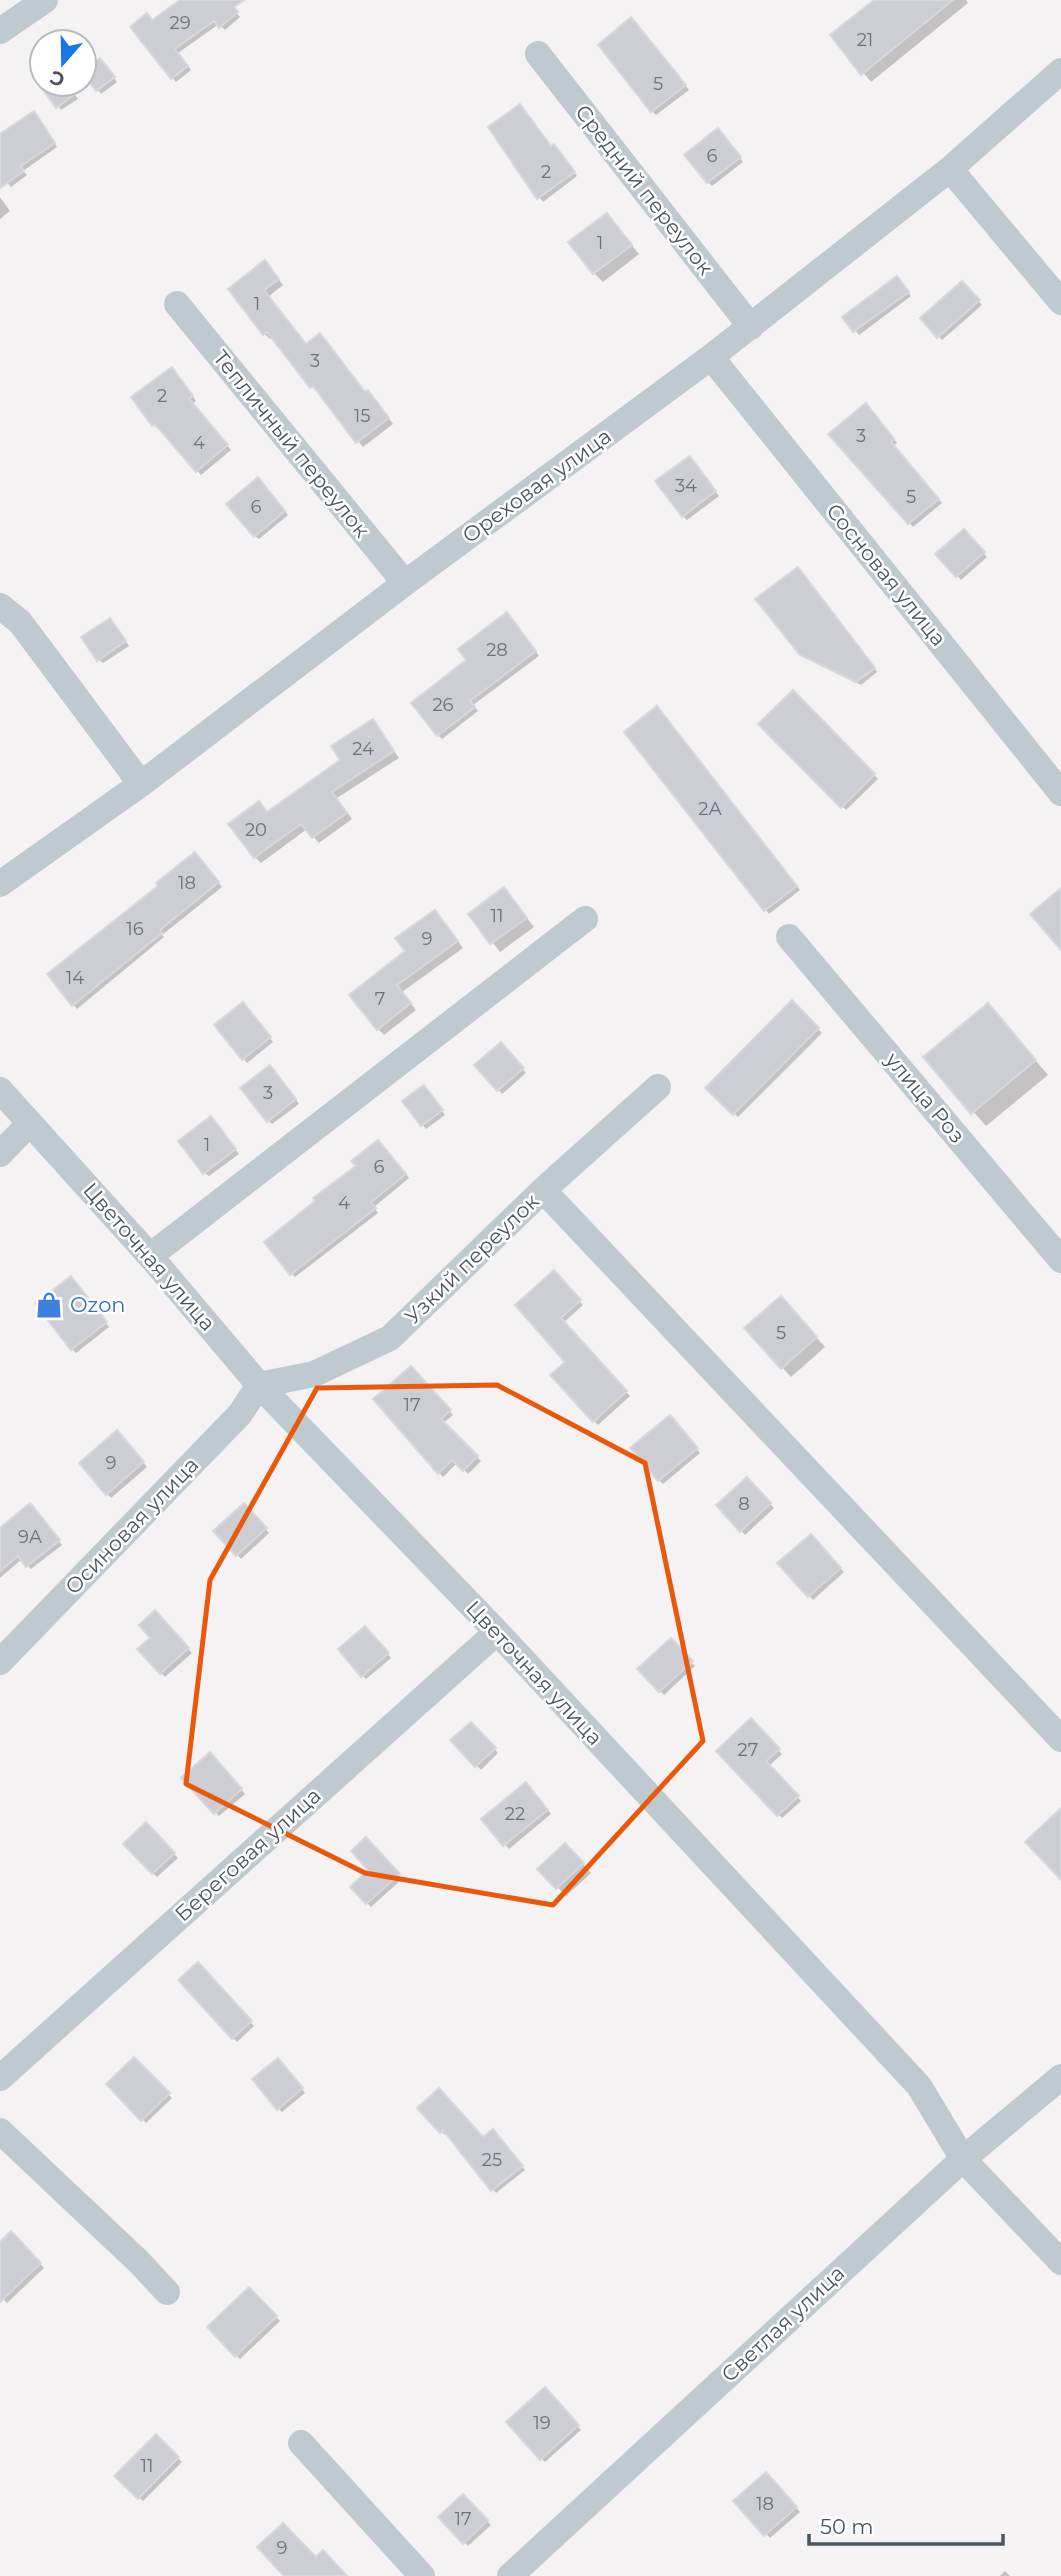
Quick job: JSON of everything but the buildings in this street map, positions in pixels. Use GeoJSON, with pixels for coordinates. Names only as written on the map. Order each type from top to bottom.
{"type":"FeatureCollection","features":[{"type":"Feature","properties":{"kind":"street"},"geometry":{"type":"LineString","coordinates":[[0,32],[46,0]]}},
{"type":"Feature","properties":{"kind":"street","name":"Средний переулок"},"geometry":{"type":"LineString","coordinates":[[538,54],[751,327]]}},
{"type":"Feature","properties":{"kind":"street","name":"Ореховая улица"},"geometry":{"type":"LineString","coordinates":[[0,884],[141,784],[405,583],[751,327],[950,169],[1061,71]]}},
{"type":"Feature","properties":{"kind":"street"},"geometry":{"type":"LineString","coordinates":[[950,169],[1061,302]]}},
{"type":"Feature","properties":{"kind":"street","name":"Тепличный переулок"},"geometry":{"type":"LineString","coordinates":[[177,304],[405,583]]}},
{"type":"Feature","properties":{"kind":"street","name":"Сосновая улица"},"geometry":{"type":"LineString","coordinates":[[711,357],[1061,793]]}},
{"type":"Feature","properties":{"kind":"street"},"geometry":{"type":"LineString","coordinates":[[0,606],[20,622],[141,784]]}},
{"type":"Feature","properties":{"kind":"street"},"geometry":{"type":"LineString","coordinates":[[150,1256],[585,919]]}},
{"type":"Feature","properties":{"kind":"street","name":"улица Роз"},"geometry":{"type":"LineString","coordinates":[[789,937],[1061,1260]]}},
{"type":"Feature","properties":{"kind":"street","name":"Узкий переулок"},"geometry":{"type":"LineString","coordinates":[[259,1385],[314,1374],[390,1338],[543,1190],[658,1087]]}},
{"type":"Feature","properties":{"kind":"street","name":"Цветочная улица"},"geometry":{"type":"LineString","coordinates":[[0,1090],[150,1256],[259,1385],[497,1632],[919,2086],[963,2159],[1061,2262]]}},
{"type":"Feature","properties":{"kind":"street"},"geometry":{"type":"LineString","coordinates":[[0,1154],[30,1123]]}},
{"type":"Feature","properties":{"kind":"street"},"geometry":{"type":"LineString","coordinates":[[543,1190],[1061,1739]]}},
{"type":"Feature","properties":{"kind":"street","name":"Осиновая улица"},"geometry":{"type":"LineString","coordinates":[[0,1662],[240,1414],[259,1385]]}},
{"type":"Feature","properties":{"kind":"street","name":"Береговая улица"},"geometry":{"type":"LineString","coordinates":[[0,2078],[497,1632]]}},
{"type":"Feature","properties":{"kind":"street","name":"Светлая улица"},"geometry":{"type":"LineString","coordinates":[[510,2576],[963,2159],[1061,2077]]}},
{"type":"Feature","properties":{"kind":"street"},"geometry":{"type":"LineString","coordinates":[[0,2131],[139,2262],[167,2292]]}},
{"type":"Feature","properties":{"kind":"street"},"geometry":{"type":"LineString","coordinates":[[301,2443],[422,2576]]}},
{"type":"Feature","properties":{"kind":"highlighted area"},"geometry":{"type":"Polygon","coordinates":[[[497,1385],[645,1463],[703,1741],[553,1905],[365,1873],[186,1784],[210,1580],[317,1388],[497,1385]]]}},
{"type":"Feature","properties":{"kind":"place","name":"Ozon"},"geometry":{"type":"Point","coordinates":[49,1305]}}]}
